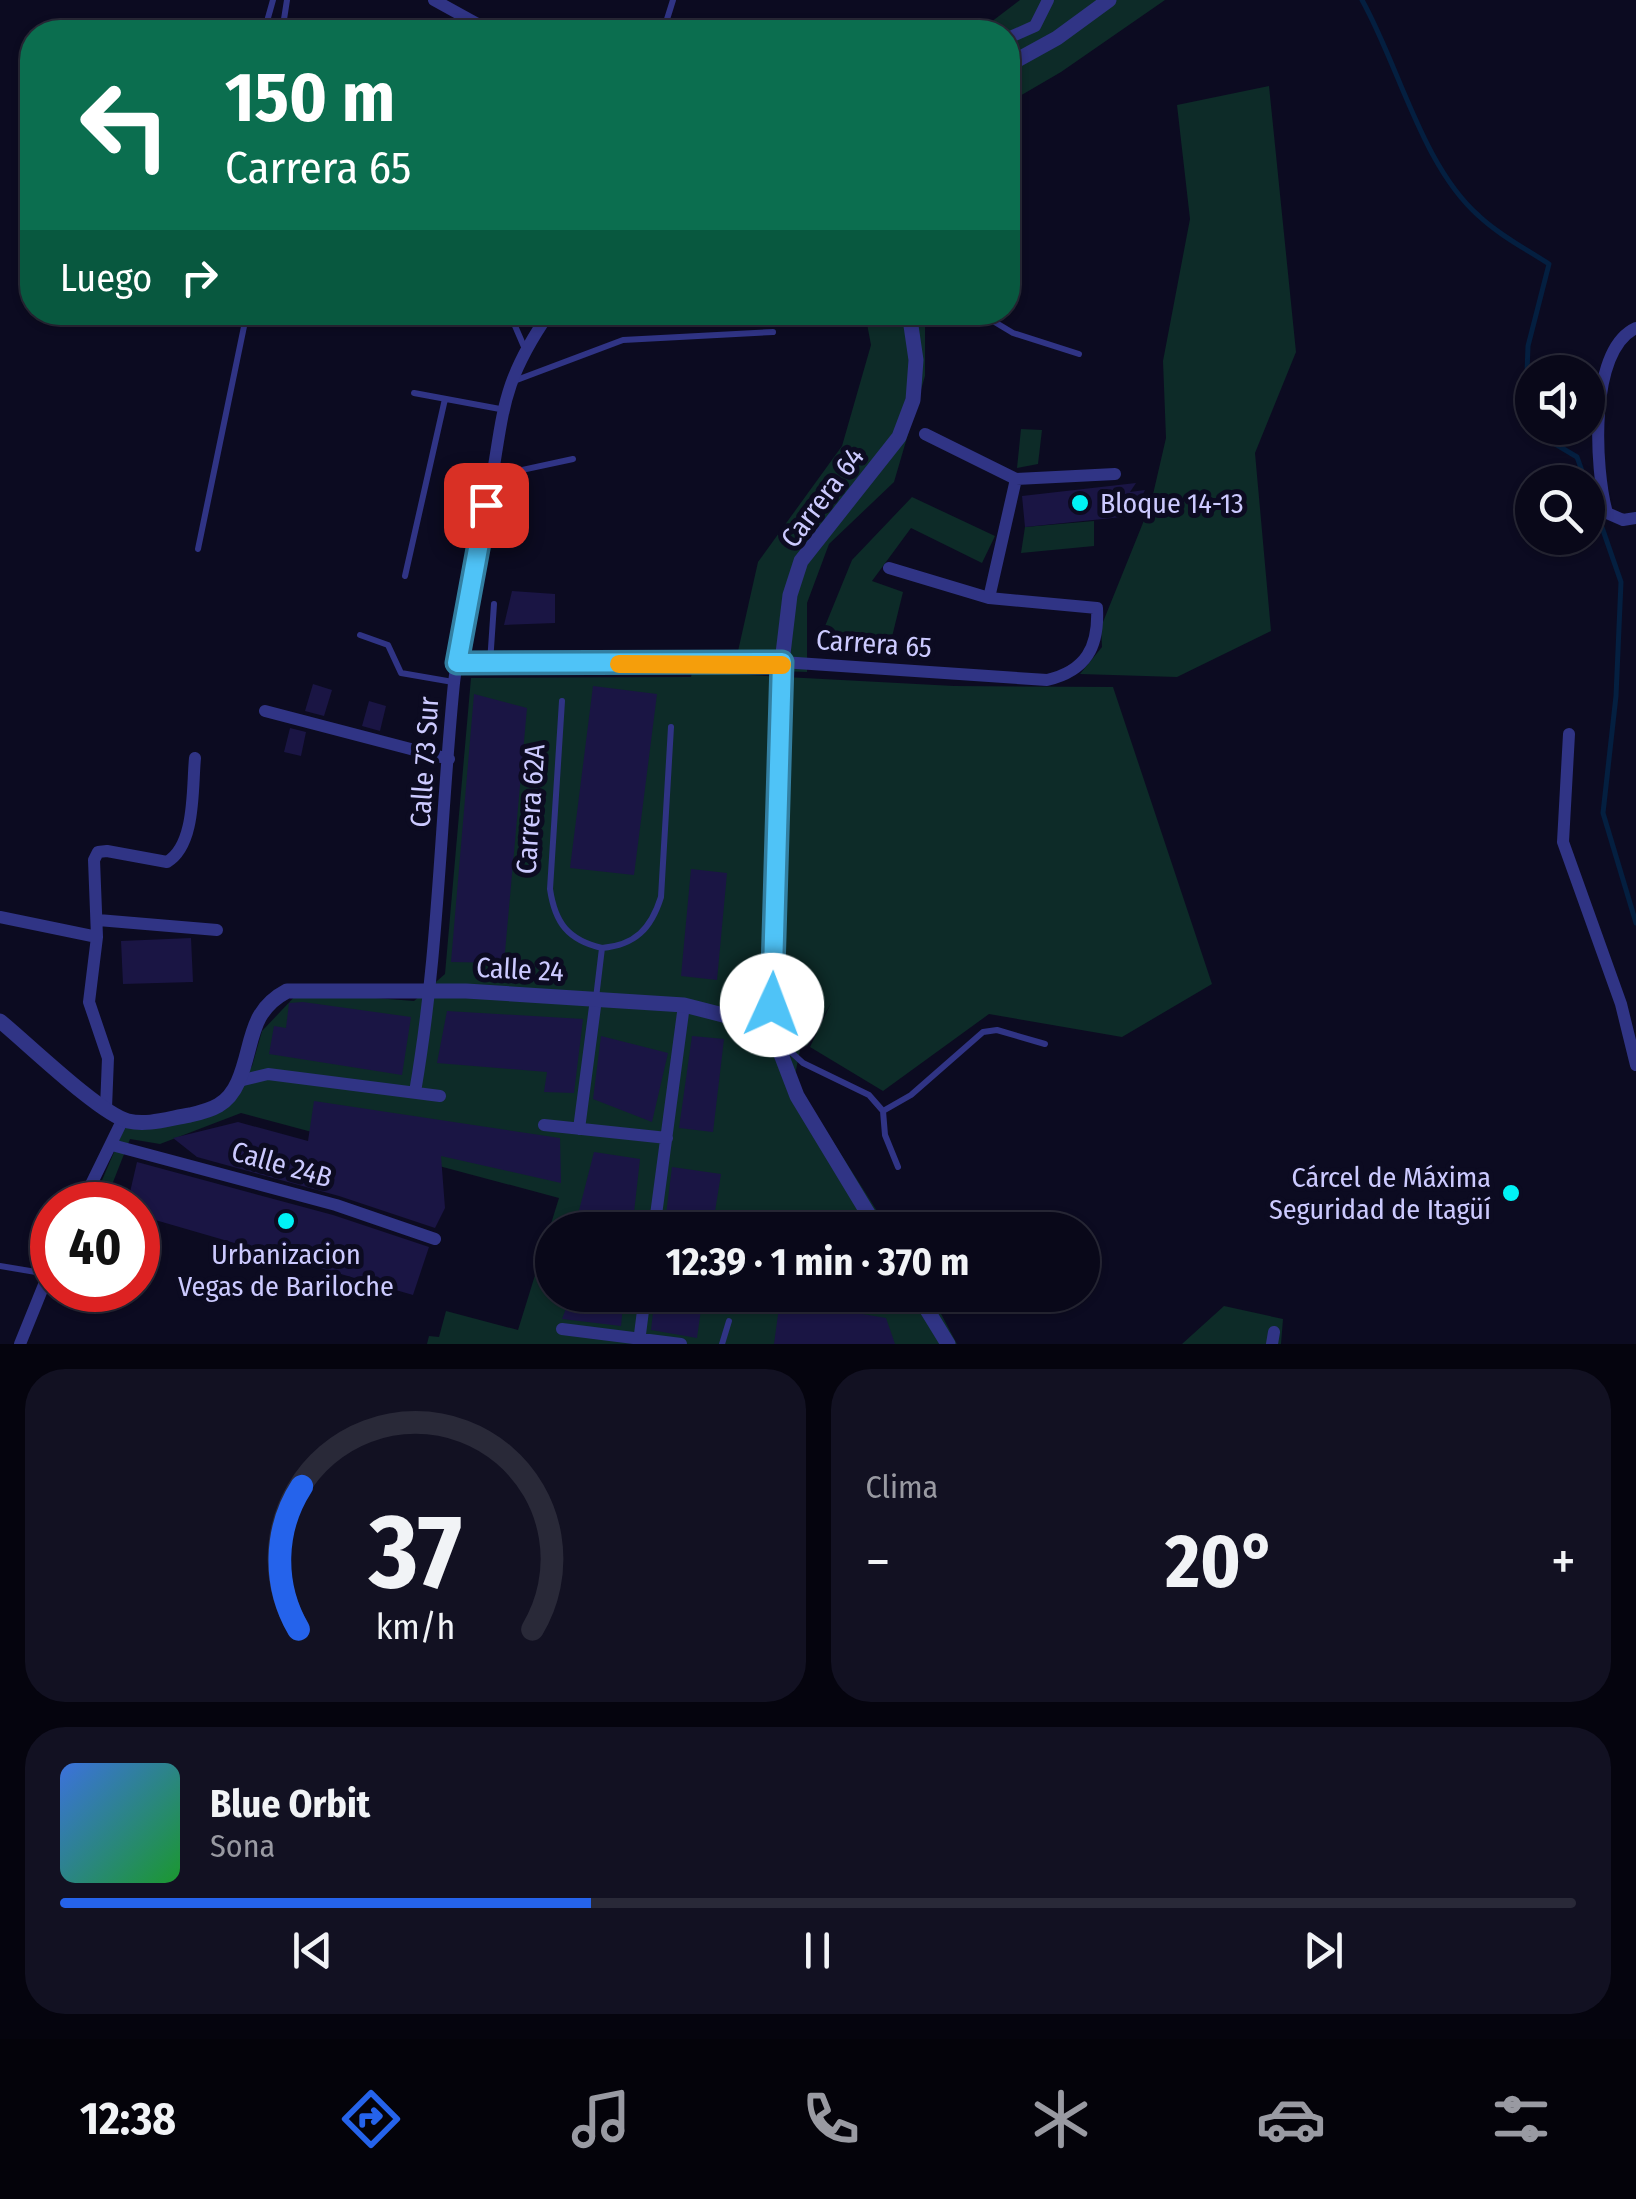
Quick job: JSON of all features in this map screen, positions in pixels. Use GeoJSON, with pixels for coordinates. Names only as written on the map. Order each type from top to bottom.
{"type":"FeatureCollection","features":[{"type":"Feature","properties":{"kind":"street"},"geometry":{"type":"LineString","coordinates":[[434,0],[470,20]]}},
{"type":"Feature","properties":{"kind":"street"},"geometry":{"type":"LineString","coordinates":[[1020,33],[1035,26],[1048,0]]}},
{"type":"Feature","properties":{"kind":"street"},"geometry":{"type":"LineString","coordinates":[[1020,58],[1057,38],[1109,0]]}},
{"type":"Feature","properties":{"kind":"street","name":"Calle 73 Sur"},"geometry":{"type":"LineString","coordinates":[[415,1092],[432,992],[457,663],[492,476],[500,409],[508,383],[541,325]]}},
{"type":"Feature","properties":{"kind":"street","name":"Carrera 64"},"geometry":{"type":"LineString","coordinates":[[867,1212],[797,1096],[774,1036],[782,662],[790,595],[801,561],[898,437],[913,400],[916,360],[911,325]]}},
{"type":"Feature","properties":{"kind":"street"},"geometry":{"type":"LineString","coordinates":[[1636,328],[1618,341],[1606,374],[1599,461],[1607,513],[1623,520],[1636,518]]}},
{"type":"Feature","properties":{"kind":"street"},"geometry":{"type":"LineString","coordinates":[[925,434],[1016,479],[1115,474]]}},
{"type":"Feature","properties":{"kind":"street"},"geometry":{"type":"LineString","coordinates":[[890,568],[989,598],[1016,479]]}},
{"type":"Feature","properties":{"kind":"street","name":"Carrera 65"},"geometry":{"type":"LineString","coordinates":[[457,663],[782,662],[1046,680],[1070,675],[1088,656],[1098,632],[1097,608],[989,598]]}},
{"type":"Feature","properties":{"kind":"street"},"geometry":{"type":"LineString","coordinates":[[265,711],[448,759]]}},
{"type":"Feature","properties":{"kind":"street"},"geometry":{"type":"LineString","coordinates":[[1570,734],[1563,842],[1621,1004],[1636,1064]]}},
{"type":"Feature","properties":{"kind":"street"},"geometry":{"type":"LineString","coordinates":[[106,1108],[108,1058],[89,1002],[98,920],[94,860],[98,852],[167,862],[174,858],[186,837],[195,758]]}},
{"type":"Feature","properties":{"kind":"street"},"geometry":{"type":"LineString","coordinates":[[0,917],[97,937]]}},
{"type":"Feature","properties":{"kind":"street"},"geometry":{"type":"LineString","coordinates":[[98,920],[217,930]]}},
{"type":"Feature","properties":{"kind":"street","name":"Calle 24"},"geometry":{"type":"LineString","coordinates":[[239,1081],[251,1028],[262,1008],[286,990],[432,992],[684,1005],[727,1016],[774,1036]]}},
{"type":"Feature","properties":{"kind":"street"},"geometry":{"type":"LineString","coordinates":[[579,1129],[596,999]]}},
{"type":"Feature","properties":{"kind":"street"},"geometry":{"type":"LineString","coordinates":[[657,1212],[684,1005]]}},
{"type":"Feature","properties":{"kind":"street"},"geometry":{"type":"LineString","coordinates":[[0,1021],[123,1120],[153,1122],[214,1110],[239,1081],[268,1074],[440,1096]]}},
{"type":"Feature","properties":{"kind":"street"},"geometry":{"type":"LineString","coordinates":[[93,1182],[123,1120]]}},
{"type":"Feature","properties":{"kind":"street"},"geometry":{"type":"LineString","coordinates":[[544,1125],[667,1138]]}},
{"type":"Feature","properties":{"kind":"street","name":"Calle 24B"},"geometry":{"type":"LineString","coordinates":[[112,1145],[336,1206],[435,1239]]}},
{"type":"Feature","properties":{"kind":"street"},"geometry":{"type":"LineString","coordinates":[[20,1344],[33,1312]]}},
{"type":"Feature","properties":{"kind":"street"},"geometry":{"type":"LineString","coordinates":[[639,1341],[643,1312]]}},
{"type":"Feature","properties":{"kind":"street"},"geometry":{"type":"LineString","coordinates":[[928,1312],[948,1344]]}},
{"type":"Feature","properties":{"kind":"street"},"geometry":{"type":"LineString","coordinates":[[562,1329],[681,1344]]}},
{"type":"Feature","properties":{"kind":"lane"},"geometry":{"type":"LineString","coordinates":[[198,549],[244,325]]}},
{"type":"Feature","properties":{"kind":"lane"},"geometry":{"type":"LineString","coordinates":[[515,325],[525,349]]}},
{"type":"Feature","properties":{"kind":"lane"},"geometry":{"type":"LineString","coordinates":[[1001,325],[1079,354]]}},
{"type":"Feature","properties":{"kind":"lane"},"geometry":{"type":"LineString","coordinates":[[508,383],[624,340],[773,332]]}},
{"type":"Feature","properties":{"kind":"lane"},"geometry":{"type":"LineString","coordinates":[[414,393],[500,409]]}},
{"type":"Feature","properties":{"kind":"lane"},"geometry":{"type":"LineString","coordinates":[[405,576],[445,400]]}},
{"type":"Feature","properties":{"kind":"lane"},"geometry":{"type":"LineString","coordinates":[[492,476],[573,459]]}},
{"type":"Feature","properties":{"kind":"lane"},"geometry":{"type":"LineString","coordinates":[[490,664],[494,604]]}},
{"type":"Feature","properties":{"kind":"lane"},"geometry":{"type":"LineString","coordinates":[[360,635],[388,645],[401,673],[454,682]]}},
{"type":"Feature","properties":{"kind":"lane","name":"Carrera 62A"},"geometry":{"type":"LineString","coordinates":[[562,701],[550,888],[553,911],[578,942],[602,948]]}},
{"type":"Feature","properties":{"kind":"lane"},"geometry":{"type":"LineString","coordinates":[[596,999],[602,948],[623,946],[638,938],[654,918],[661,897],[671,728]]}},
{"type":"Feature","properties":{"kind":"lane"},"geometry":{"type":"LineString","coordinates":[[883,1111],[911,1095],[983,1032],[997,1030],[1044,1044]]}},
{"type":"Feature","properties":{"kind":"lane"},"geometry":{"type":"LineString","coordinates":[[774,1036],[803,1063],[870,1095],[883,1111],[886,1135],[898,1167]]}},
{"type":"Feature","properties":{"kind":"lane"},"geometry":{"type":"LineString","coordinates":[[0,1266],[30,1268]]}},
{"type":"Feature","properties":{"kind":"lane"},"geometry":{"type":"LineString","coordinates":[[722,1344],[729,1321]]}},
{"type":"Feature","properties":{"kind":"green space"},"geometry":{"type":"Polygon","coordinates":[[[1020,0],[1165,0],[1020,96],[1020,20],[994,20],[1020,0]]]}},
{"type":"Feature","properties":{"kind":"green space"},"geometry":{"type":"Polygon","coordinates":[[[1269,86],[1296,352],[1255,453],[1271,631],[1177,677],[1080,674],[1102,647],[1101,627],[1151,503],[1166,438],[1163,361],[1190,219],[1177,105],[1269,86]]]}},
{"type":"Feature","properties":{"kind":"green space"},"geometry":{"type":"Polygon","coordinates":[[[867,325],[925,325],[925,376],[894,482],[829,544],[807,603],[807,672],[734,669],[758,562],[842,446],[871,345],[867,325]]]}},
{"type":"Feature","properties":{"kind":"green space"},"geometry":{"type":"Polygon","coordinates":[[[1021,429],[1042,430],[1038,464],[1017,468],[1021,429]]]}},
{"type":"Feature","properties":{"kind":"green space"},"geometry":{"type":"Polygon","coordinates":[[[912,497],[995,536],[982,563],[911,528],[872,581],[903,592],[890,645],[821,636],[852,560],[912,497]]]}},
{"type":"Feature","properties":{"kind":"green space"},"geometry":{"type":"Polygon","coordinates":[[[1094,521],[1094,546],[1021,553],[1025,527],[1094,521]]]}},
{"type":"Feature","properties":{"kind":"green space"},"geometry":{"type":"Polygon","coordinates":[[[692,672],[954,686],[1113,687],[1212,984],[1122,1037],[989,1014],[883,1091],[810,1047],[831,1003],[807,1046],[752,1015],[751,1026],[800,1050],[794,1080],[878,1212],[555,1212],[559,1198],[241,1113],[160,1144],[130,1139],[113,1182],[101,1182],[126,1124],[219,1111],[252,1066],[262,1031],[299,992],[414,1001],[445,974],[471,678],[691,677],[692,672]]]}},
{"type":"Feature","properties":{"kind":"green space"},"geometry":{"type":"Polygon","coordinates":[[[535,1275],[535,1312],[940,1312],[957,1344],[427,1344],[429,1336],[439,1337],[446,1311],[518,1330],[535,1275]]]}},
{"type":"Feature","properties":{"kind":"green space"},"geometry":{"type":"Polygon","coordinates":[[[1224,1306],[1283,1319],[1281,1344],[1182,1344],[1224,1306]]]}},
{"type":"Feature","properties":{"kind":"building","name":"Bloque 14-13"},"geometry":{"type":"Polygon","coordinates":[[[1136,483],[1130,492],[1145,490],[1132,516],[1025,527],[1022,496],[1136,483]]]}},
{"type":"Feature","properties":{"kind":"building"},"geometry":{"type":"Polygon","coordinates":[[[512,591],[555,594],[555,623],[504,625],[512,591]]]}},
{"type":"Feature","properties":{"kind":"building"},"geometry":{"type":"Polygon","coordinates":[[[313,684],[332,690],[324,716],[305,711],[313,684]]]}},
{"type":"Feature","properties":{"kind":"building"},"geometry":{"type":"Polygon","coordinates":[[[593,686],[657,694],[634,875],[570,868],[593,686]]]}},
{"type":"Feature","properties":{"kind":"building"},"geometry":{"type":"Polygon","coordinates":[[[474,694],[527,708],[504,963],[451,962],[474,694]]]}},
{"type":"Feature","properties":{"kind":"building"},"geometry":{"type":"Polygon","coordinates":[[[369,701],[386,706],[380,731],[362,726],[369,701]]]}},
{"type":"Feature","properties":{"kind":"building"},"geometry":{"type":"Polygon","coordinates":[[[290,728],[306,732],[301,756],[284,752],[290,728]]]}},
{"type":"Feature","properties":{"kind":"building"},"geometry":{"type":"Polygon","coordinates":[[[691,869],[727,873],[717,980],[681,976],[691,869]]]}},
{"type":"Feature","properties":{"kind":"building"},"geometry":{"type":"Polygon","coordinates":[[[191,938],[193,982],[123,984],[121,941],[191,938]]]}},
{"type":"Feature","properties":{"kind":"building"},"geometry":{"type":"Polygon","coordinates":[[[289,1003],[411,1017],[402,1075],[269,1054],[274,1026],[286,1028],[289,1003]]]}},
{"type":"Feature","properties":{"kind":"building"},"geometry":{"type":"Polygon","coordinates":[[[447,1011],[583,1019],[574,1093],[544,1092],[547,1072],[437,1063],[447,1011]]]}},
{"type":"Feature","properties":{"kind":"building"},"geometry":{"type":"Polygon","coordinates":[[[601,1036],[668,1053],[652,1122],[593,1099],[601,1036]]]}},
{"type":"Feature","properties":{"kind":"building"},"geometry":{"type":"Polygon","coordinates":[[[692,1036],[724,1039],[713,1132],[679,1128],[692,1036]]]}},
{"type":"Feature","properties":{"kind":"building"},"geometry":{"type":"Polygon","coordinates":[[[314,1101],[560,1138],[561,1183],[441,1156],[445,1208],[435,1228],[339,1196],[197,1157],[173,1138],[238,1122],[308,1141],[314,1101]]]}},
{"type":"Feature","properties":{"kind":"building"},"geometry":{"type":"Polygon","coordinates":[[[594,1152],[640,1159],[634,1212],[579,1212],[594,1152]]]}},
{"type":"Feature","properties":{"kind":"building","name":"Urbanizacion Vegas de Bariloche"},"geometry":{"type":"Polygon","coordinates":[[[137,1162],[333,1215],[429,1247],[413,1295],[160,1221],[160,1182],[132,1182],[137,1162]]]}},
{"type":"Feature","properties":{"kind":"building"},"geometry":{"type":"Polygon","coordinates":[[[672,1167],[721,1174],[715,1212],[666,1212],[672,1167]]]}},
{"type":"Feature","properties":{"kind":"building"},"geometry":{"type":"Polygon","coordinates":[[[565,1312],[622,1312],[621,1326],[562,1319],[565,1312]]]}},
{"type":"Feature","properties":{"kind":"building"},"geometry":{"type":"Polygon","coordinates":[[[653,1312],[701,1312],[697,1338],[651,1330],[653,1312]]]}},
{"type":"Feature","properties":{"kind":"building"},"geometry":{"type":"Polygon","coordinates":[[[778,1312],[851,1312],[886,1318],[895,1344],[774,1344],[778,1312]]]}},
{"type":"Feature","properties":{"kind":"waterway"},"geometry":{"type":"LineString","coordinates":[[1362,0],[1427,143],[1459,195],[1495,229],[1549,264],[1528,346],[1525,426],[1577,457],[1580,465]]}},
{"type":"Feature","properties":{"kind":"waterway"},"geometry":{"type":"LineString","coordinates":[[1605,536],[1621,582],[1616,696],[1603,813],[1636,923]]}},
{"type":"Feature","properties":{"kind":"slow traffic"},"geometry":{"type":"LineString","coordinates":[[619,664],[782,665]]}},
{"type":"Feature","properties":{"kind":"place","name":"Bloque 14-13"},"geometry":{"type":"Point","coordinates":[1080,503]}},
{"type":"Feature","properties":{"kind":"place","name":"Cárcel de Máxima Seguridad de Itagüí"},"geometry":{"type":"Point","coordinates":[1511,1193]}},
{"type":"Feature","properties":{"kind":"place","name":"Urbanizacion Vegas de Bariloche"},"geometry":{"type":"Point","coordinates":[286,1221]}},
{"type":"Feature","properties":{"kind":"route"},"geometry":{"type":"LineString","coordinates":[[486,505],[457,663],[782,662],[772,1005]]}}]}
